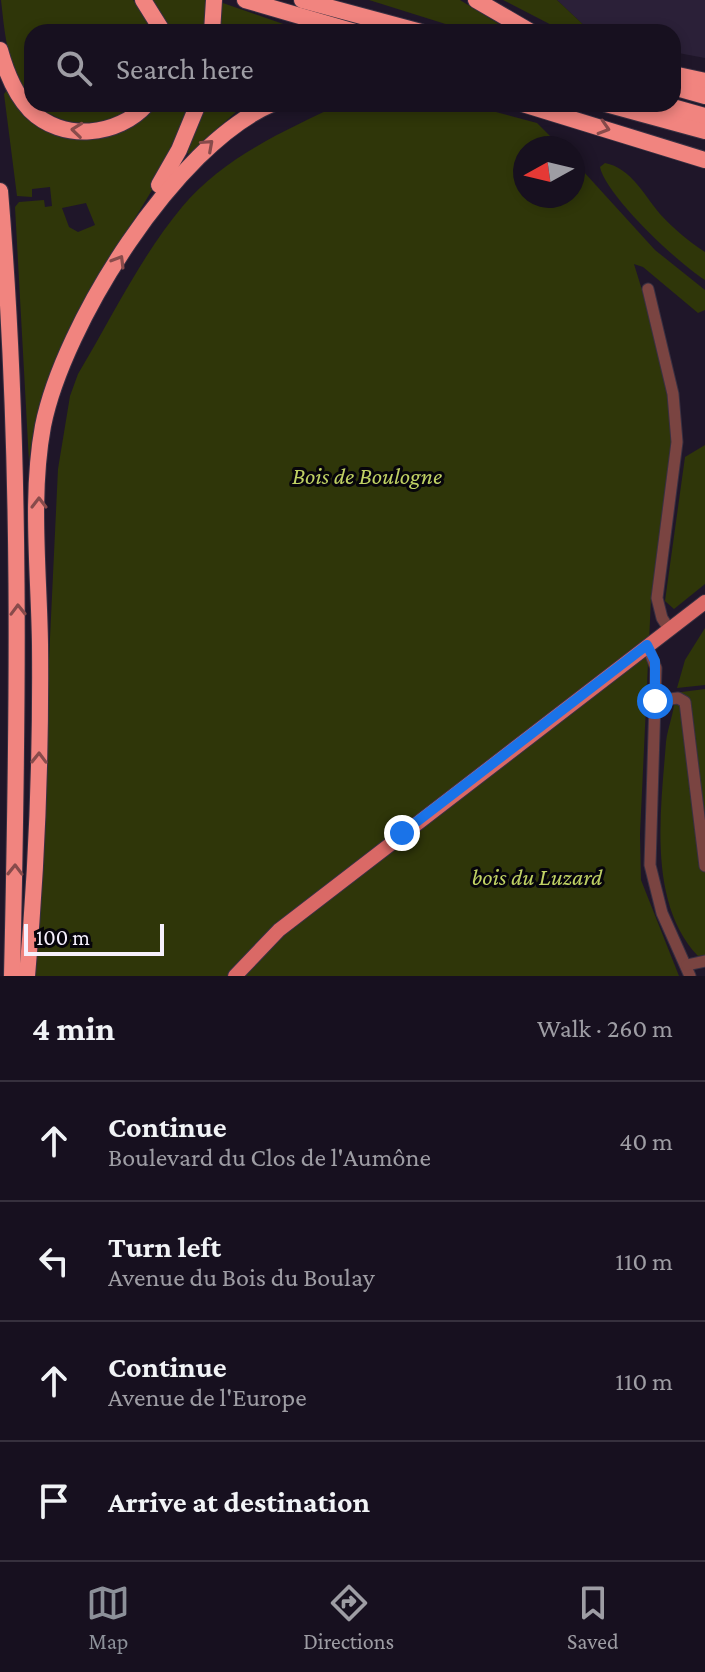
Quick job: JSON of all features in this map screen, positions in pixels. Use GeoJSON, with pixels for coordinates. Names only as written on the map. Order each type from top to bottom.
{"type":"FeatureCollection","features":[{"type":"Feature","properties":{"kind":"highway"},"geometry":{"type":"LineString","coordinates":[[143,0],[158,24]]}},
{"type":"Feature","properties":{"kind":"highway"},"geometry":{"type":"LineString","coordinates":[[212,24],[214,0]]}},
{"type":"Feature","properties":{"kind":"highway"},"geometry":{"type":"LineString","coordinates":[[245,0],[328,24]]}},
{"type":"Feature","properties":{"kind":"highway"},"geometry":{"type":"LineString","coordinates":[[302,0],[390,24]]}},
{"type":"Feature","properties":{"kind":"highway"},"geometry":{"type":"LineString","coordinates":[[348,0],[407,24]]}},
{"type":"Feature","properties":{"kind":"highway"},"geometry":{"type":"LineString","coordinates":[[476,0],[517,24]]}},
{"type":"Feature","properties":{"kind":"highway"},"geometry":{"type":"LineString","coordinates":[[0,50],[9,78],[24,104]]}},
{"type":"Feature","properties":{"kind":"highway"},"geometry":{"type":"LineString","coordinates":[[681,76],[705,81]]}},
{"type":"Feature","properties":{"kind":"highway"},"geometry":{"type":"LineString","coordinates":[[681,89],[705,96]]}},
{"type":"Feature","properties":{"kind":"highway"},"geometry":{"type":"LineString","coordinates":[[681,109],[705,116]]}},
{"type":"Feature","properties":{"kind":"highway"},"geometry":{"type":"LineString","coordinates":[[36,112],[55,126],[82,131],[110,129],[138,112]]}},
{"type":"Feature","properties":{"kind":"highway"},"geometry":{"type":"LineString","coordinates":[[140,226],[145,208],[179,150],[195,112]]}},
{"type":"Feature","properties":{"kind":"highway"},"geometry":{"type":"LineString","coordinates":[[27,976],[38,781],[39,489],[43,426],[51,396],[76,334],[140,226],[179,174],[213,139],[259,112]]}},
{"type":"Feature","properties":{"kind":"highway"},"geometry":{"type":"LineString","coordinates":[[549,112],[705,160]]}},
{"type":"Feature","properties":{"kind":"highway"},"geometry":{"type":"LineString","coordinates":[[633,112],[705,131]]}},
{"type":"Feature","properties":{"kind":"highway"},"geometry":{"type":"LineString","coordinates":[[636,113],[655,126],[705,143]]}},
{"type":"Feature","properties":{"kind":"highway"},"geometry":{"type":"LineString","coordinates":[[0,191],[17,527],[19,680],[12,976]]}},
{"type":"Feature","properties":{"kind":"main road"},"geometry":{"type":"LineString","coordinates":[[235,976],[279,930],[705,602]]}},
{"type":"Feature","properties":{"kind":"street"},"geometry":{"type":"LineString","coordinates":[[648,289],[673,394],[677,442],[657,598],[662,618],[669,629]]}},
{"type":"Feature","properties":{"kind":"street"},"geometry":{"type":"LineString","coordinates":[[647,645],[655,661],[650,865],[662,913],[688,971],[705,961]]}},
{"type":"Feature","properties":{"kind":"street"},"geometry":{"type":"LineString","coordinates":[[655,701],[678,698],[685,702],[705,866]]}},
{"type":"Feature","properties":{"kind":"shaded area"},"geometry":{"type":"Polygon","coordinates":[[[557,0],[705,0],[705,58],[681,54],[681,24],[582,24],[557,0]]]}},
{"type":"Feature","properties":{"kind":"green space"},"geometry":{"type":"Polygon","coordinates":[[[1,0],[133,0],[150,24],[24,24],[24,92],[6,41],[1,0]]]}},
{"type":"Feature","properties":{"kind":"green space"},"geometry":{"type":"Polygon","coordinates":[[[151,0],[209,0],[208,24],[166,24],[151,0]]]}},
{"type":"Feature","properties":{"kind":"green space"},"geometry":{"type":"Polygon","coordinates":[[[369,0],[460,0],[499,24],[446,24],[369,0]]]}},
{"type":"Feature","properties":{"kind":"green space"},"geometry":{"type":"Polygon","coordinates":[[[503,0],[557,0],[582,24],[550,24],[503,0]]]}},
{"type":"Feature","properties":{"kind":"green space"},"geometry":{"type":"Polygon","coordinates":[[[220,2],[283,24],[220,24],[220,2]]]}},
{"type":"Feature","properties":{"kind":"green space"},"geometry":{"type":"Polygon","coordinates":[[[7,90],[24,102],[24,112],[38,112],[71,136],[133,112],[189,112],[163,171],[99,276],[63,343],[48,379],[29,462],[15,207],[19,202],[44,200],[45,207],[52,206],[50,187],[32,189],[32,197],[17,196],[4,94],[7,90]],[[86,203],[62,208],[69,227],[78,232],[95,225],[86,203]]]}},
{"type":"Feature","properties":{"kind":"green space"},"geometry":{"type":"Polygon","coordinates":[[[46,112],[127,112],[99,123],[86,124],[46,112]]]}},
{"type":"Feature","properties":{"kind":"green space"},"geometry":{"type":"Polygon","coordinates":[[[203,112],[236,112],[189,154],[186,152],[203,112]]]}},
{"type":"Feature","properties":{"kind":"green space","name":"Bois de Boulogne"},"geometry":{"type":"Polygon","coordinates":[[[324,112],[496,112],[537,123],[550,136],[513,136],[513,208],[585,208],[585,173],[655,250],[705,290],[705,310],[698,313],[643,267],[634,264],[662,355],[676,431],[651,599],[640,834],[641,880],[679,976],[34,976],[58,469],[70,396],[78,374],[127,288],[167,226],[216,174],[256,147],[324,112]]]}},
{"type":"Feature","properties":{"kind":"green space"},"geometry":{"type":"Polygon","coordinates":[[[605,163],[630,176],[660,214],[705,252],[705,280],[662,245],[615,195],[600,167],[605,163]]]}},
{"type":"Feature","properties":{"kind":"green space"},"geometry":{"type":"Polygon","coordinates":[[[705,445],[705,584],[674,609],[665,601],[685,457],[705,445]]]}},
{"type":"Feature","properties":{"kind":"green space"},"geometry":{"type":"Polygon","coordinates":[[[705,628],[705,685],[677,688],[685,660],[705,628]]]}},
{"type":"Feature","properties":{"kind":"green space"},"geometry":{"type":"Polygon","coordinates":[[[705,689],[705,955],[698,956],[682,934],[671,909],[664,882],[660,825],[666,742],[674,693],[705,689]]]}},
{"type":"Feature","properties":{"kind":"route"},"geometry":{"type":"LineString","coordinates":[[402,833],[647,645],[655,661],[655,701]]}},
{"type":"Feature","properties":{"kind":"park label","name":"bois du Luzard"},"geometry":{"type":"Point","coordinates":[537,876]}}]}
